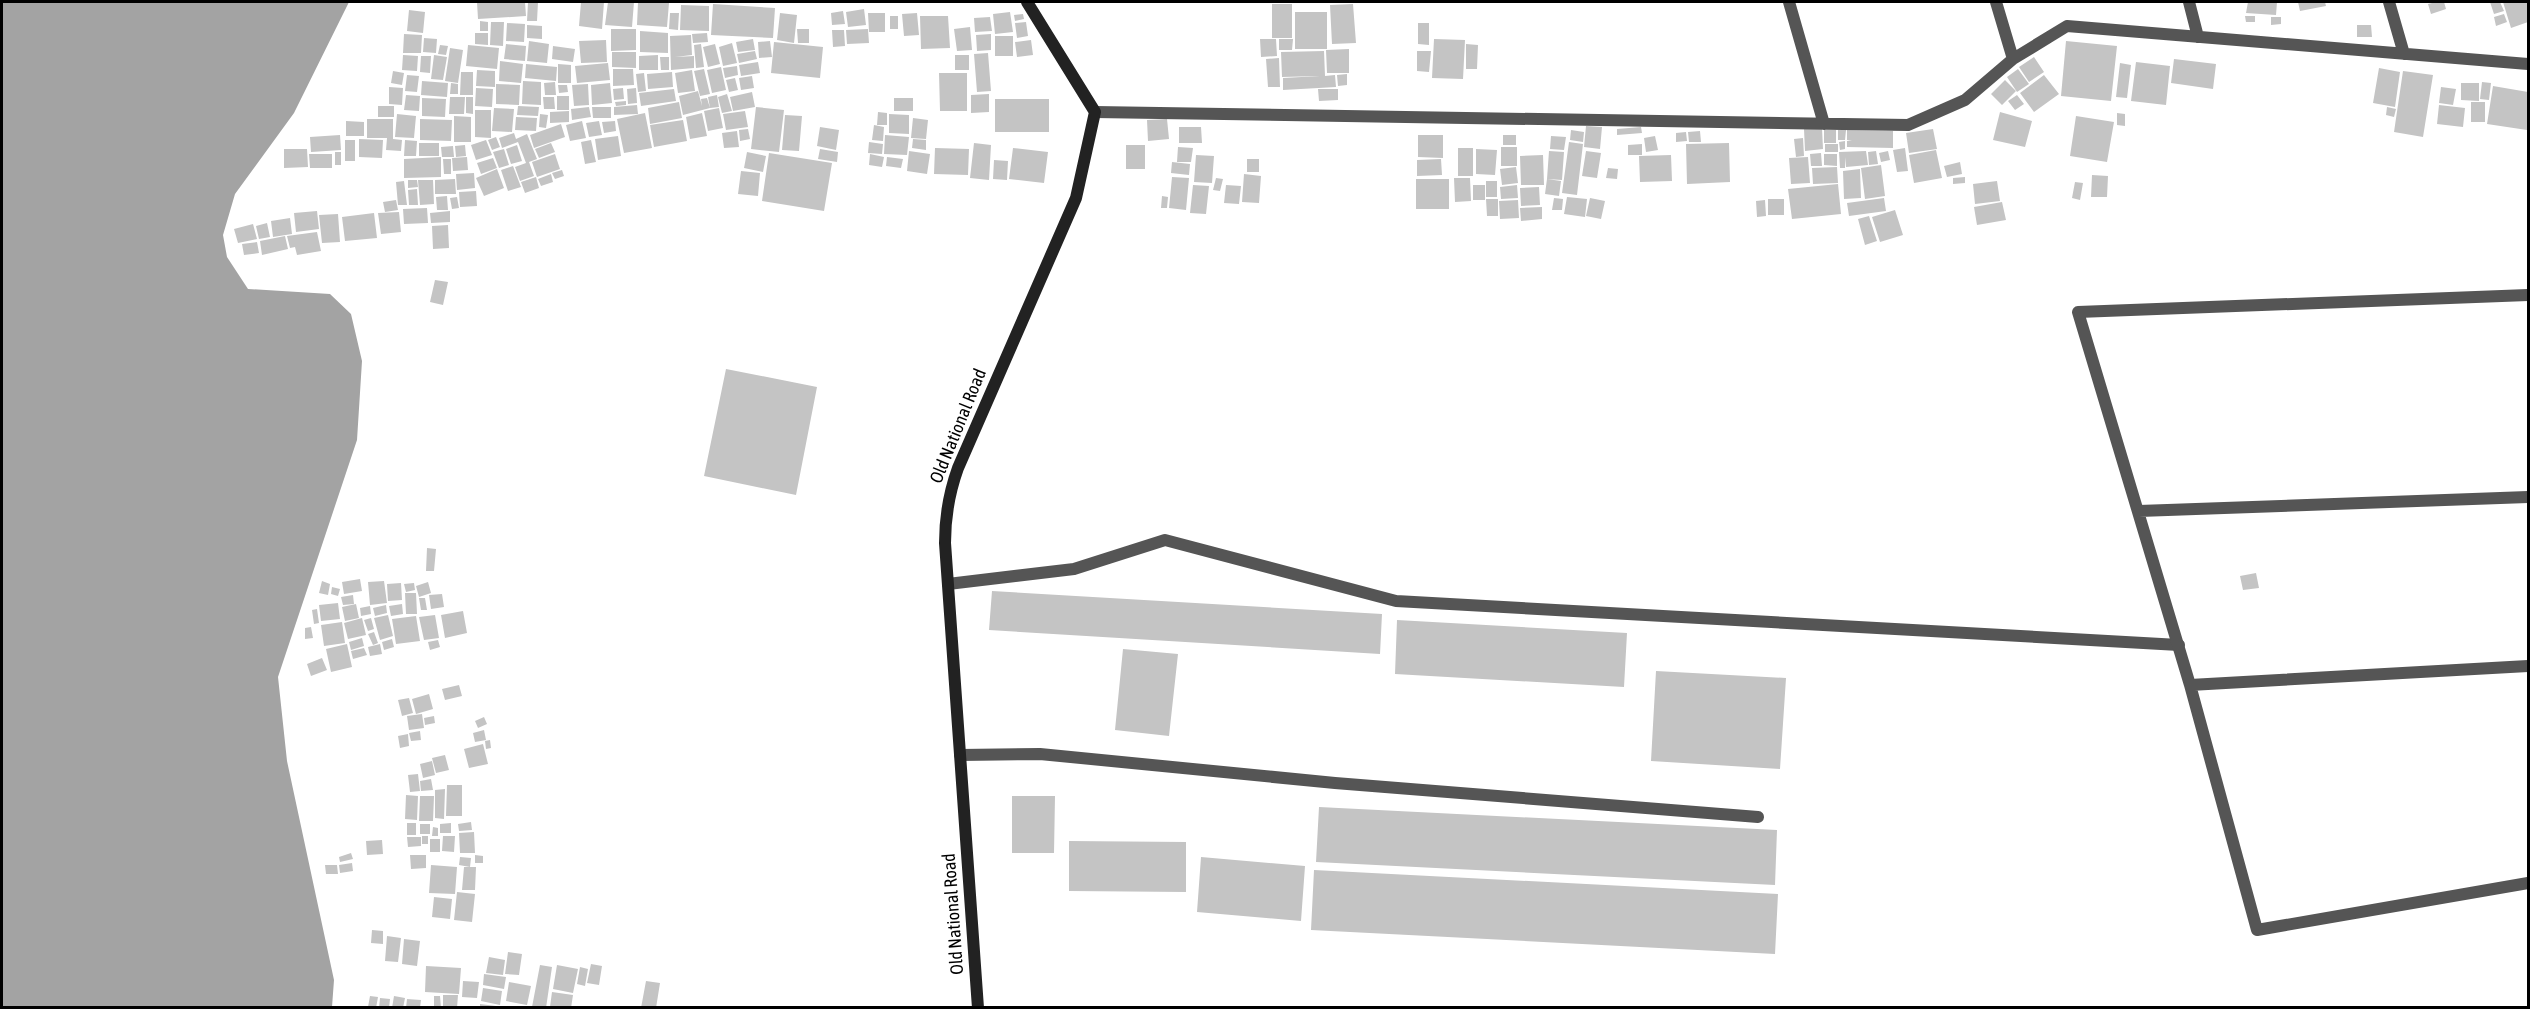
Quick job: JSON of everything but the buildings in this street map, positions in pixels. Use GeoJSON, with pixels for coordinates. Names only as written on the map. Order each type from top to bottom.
{"type":"FeatureCollection","features":[{"type":"Feature","properties":{"kind":"main road"},"geometry":{"type":"LineString","coordinates":[[1027,2],[1095,112]]}},
{"type":"Feature","properties":{"kind":"main road","name":"Old National Road"},"geometry":{"type":"LineString","coordinates":[[978,1008],[945,518],[958,468],[1076,198],[1095,112]]}},
{"type":"Feature","properties":{"kind":"street"},"geometry":{"type":"LineString","coordinates":[[1789,2],[1824,124]]}},
{"type":"Feature","properties":{"kind":"street"},"geometry":{"type":"LineString","coordinates":[[1996,2],[2013,59]]}},
{"type":"Feature","properties":{"kind":"street"},"geometry":{"type":"LineString","coordinates":[[2189,2],[2198,37]]}},
{"type":"Feature","properties":{"kind":"street"},"geometry":{"type":"LineString","coordinates":[[2389,2],[2404,54]]}},
{"type":"Feature","properties":{"kind":"street"},"geometry":{"type":"LineString","coordinates":[[1095,112],[1908,125],[1965,100],[2013,59],[2067,26],[2529,64]]}},
{"type":"Feature","properties":{"kind":"street"},"geometry":{"type":"LineString","coordinates":[[2529,295],[2078,312],[2179,645],[2256,930],[2529,883]]}},
{"type":"Feature","properties":{"kind":"street"},"geometry":{"type":"LineString","coordinates":[[2139,512],[2529,497]]}},
{"type":"Feature","properties":{"kind":"street"},"geometry":{"type":"LineString","coordinates":[[948,584],[1074,568],[1165,540],[1396,601],[2179,645]]}},
{"type":"Feature","properties":{"kind":"street"},"geometry":{"type":"LineString","coordinates":[[2190,685],[2529,666]]}},
{"type":"Feature","properties":{"kind":"street"},"geometry":{"type":"LineString","coordinates":[[960,755],[1040,753],[1335,783],[1758,817]]}},
{"type":"Feature","properties":{"kind":"shaded area"},"geometry":{"type":"Polygon","coordinates":[[[2,2],[349,2],[294,113],[235,194],[223,235],[227,257],[248,289],[330,294],[351,314],[362,361],[357,440],[278,677],[287,761],[334,980],[332,1007],[2,1007],[2,2]]]}}]}
